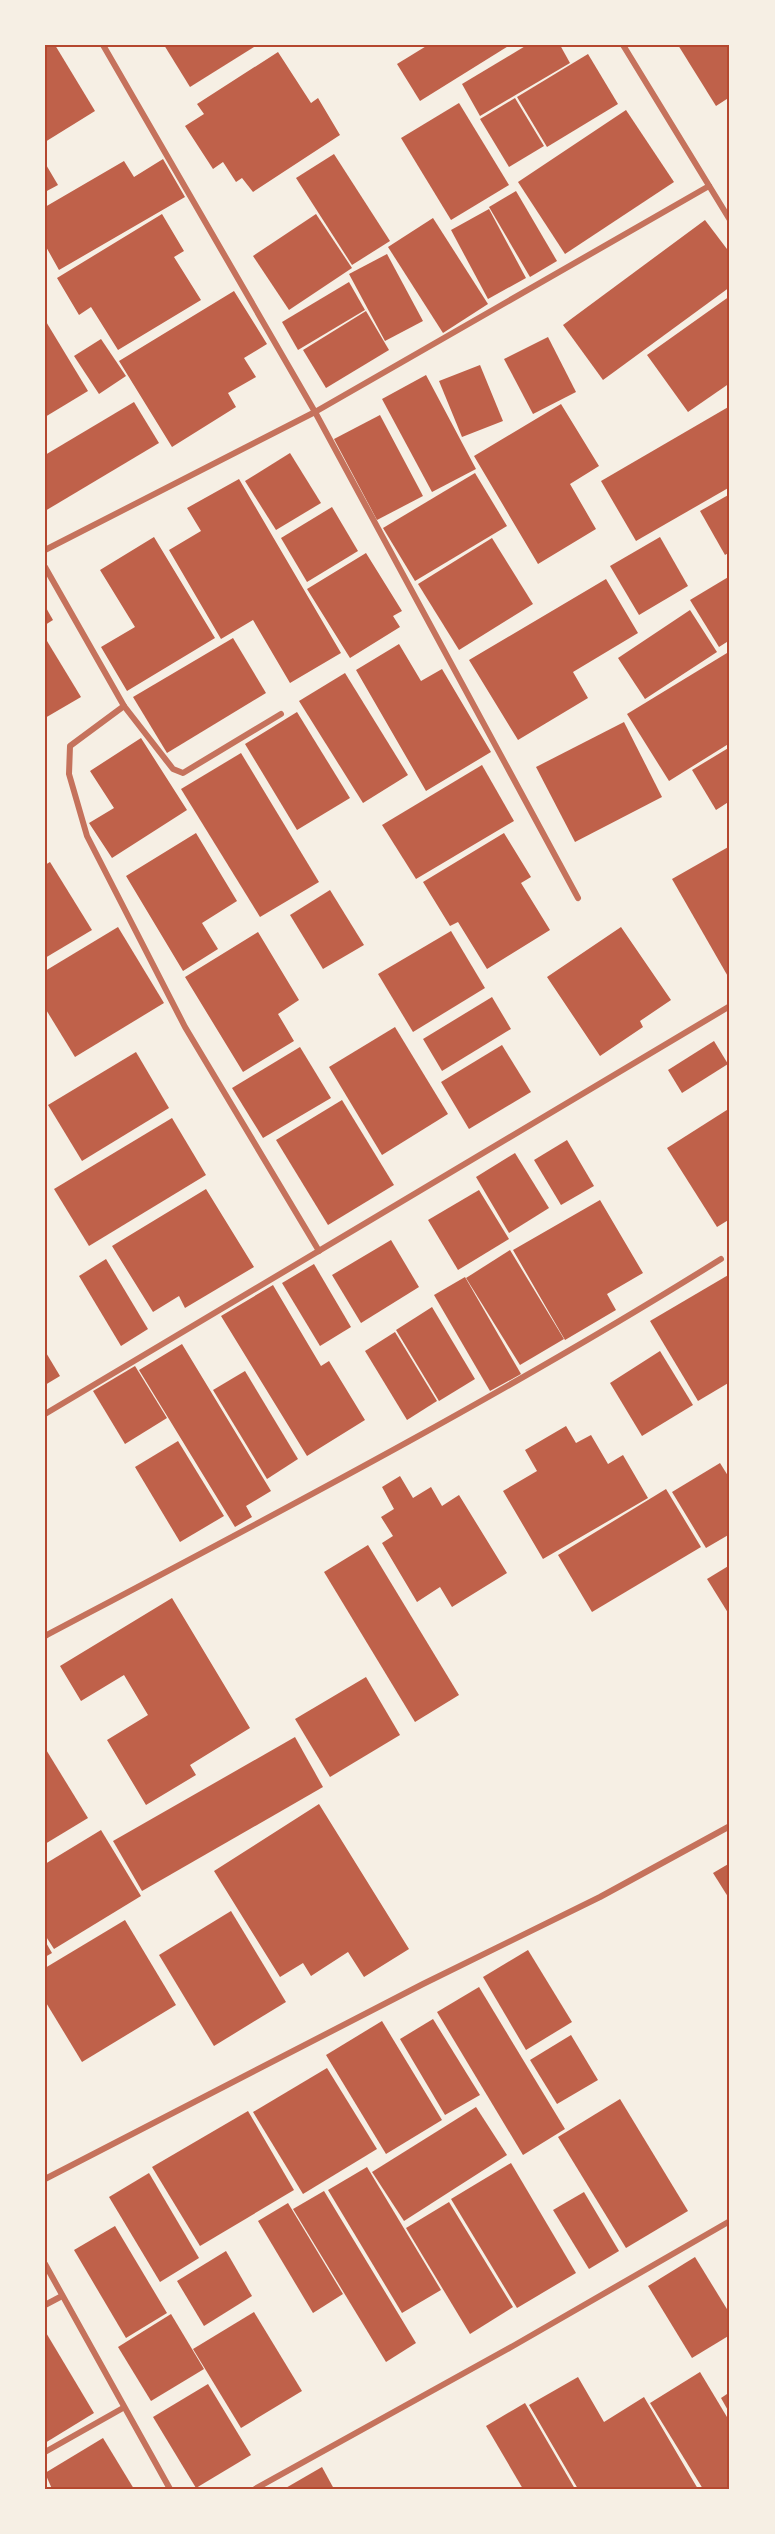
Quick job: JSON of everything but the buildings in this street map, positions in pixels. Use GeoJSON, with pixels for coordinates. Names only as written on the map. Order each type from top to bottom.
{"type":"FeatureCollection","features":[{"type":"Feature","properties":{"kind":"street"},"geometry":{"type":"LineString","coordinates":[[103,45],[315,412],[578,898]]}},
{"type":"Feature","properties":{"kind":"street"},"geometry":{"type":"LineString","coordinates":[[623,45],[730,220]]}},
{"type":"Feature","properties":{"kind":"street"},"geometry":{"type":"LineString","coordinates":[[45,550],[315,412],[709,186]]}},
{"type":"Feature","properties":{"kind":"street"},"geometry":{"type":"LineString","coordinates":[[45,567],[124,706],[173,769],[183,773],[281,714]]}},
{"type":"Feature","properties":{"kind":"street"},"geometry":{"type":"LineString","coordinates":[[124,706],[70,747],[69,774],[87,836],[185,1027],[319,1251]]}},
{"type":"Feature","properties":{"kind":"street"},"geometry":{"type":"LineString","coordinates":[[45,1414],[730,1006]]}},
{"type":"Feature","properties":{"kind":"street"},"geometry":{"type":"LineString","coordinates":[[45,1636],[472,1408],[630,1316],[722,1259]]}},
{"type":"Feature","properties":{"kind":"street"},"geometry":{"type":"LineString","coordinates":[[45,2179],[423,1984],[600,1897],[730,1826]]}},
{"type":"Feature","properties":{"kind":"street"},"geometry":{"type":"LineString","coordinates":[[255,2489],[513,2346],[730,2221]]}},
{"type":"Feature","properties":{"kind":"street"},"geometry":{"type":"LineString","coordinates":[[45,2264],[170,2489]]}},
{"type":"Feature","properties":{"kind":"street"},"geometry":{"type":"LineString","coordinates":[[45,2305],[62,2296]]}},
{"type":"Feature","properties":{"kind":"street"},"geometry":{"type":"LineString","coordinates":[[45,2452],[123,2408]]}}]}
